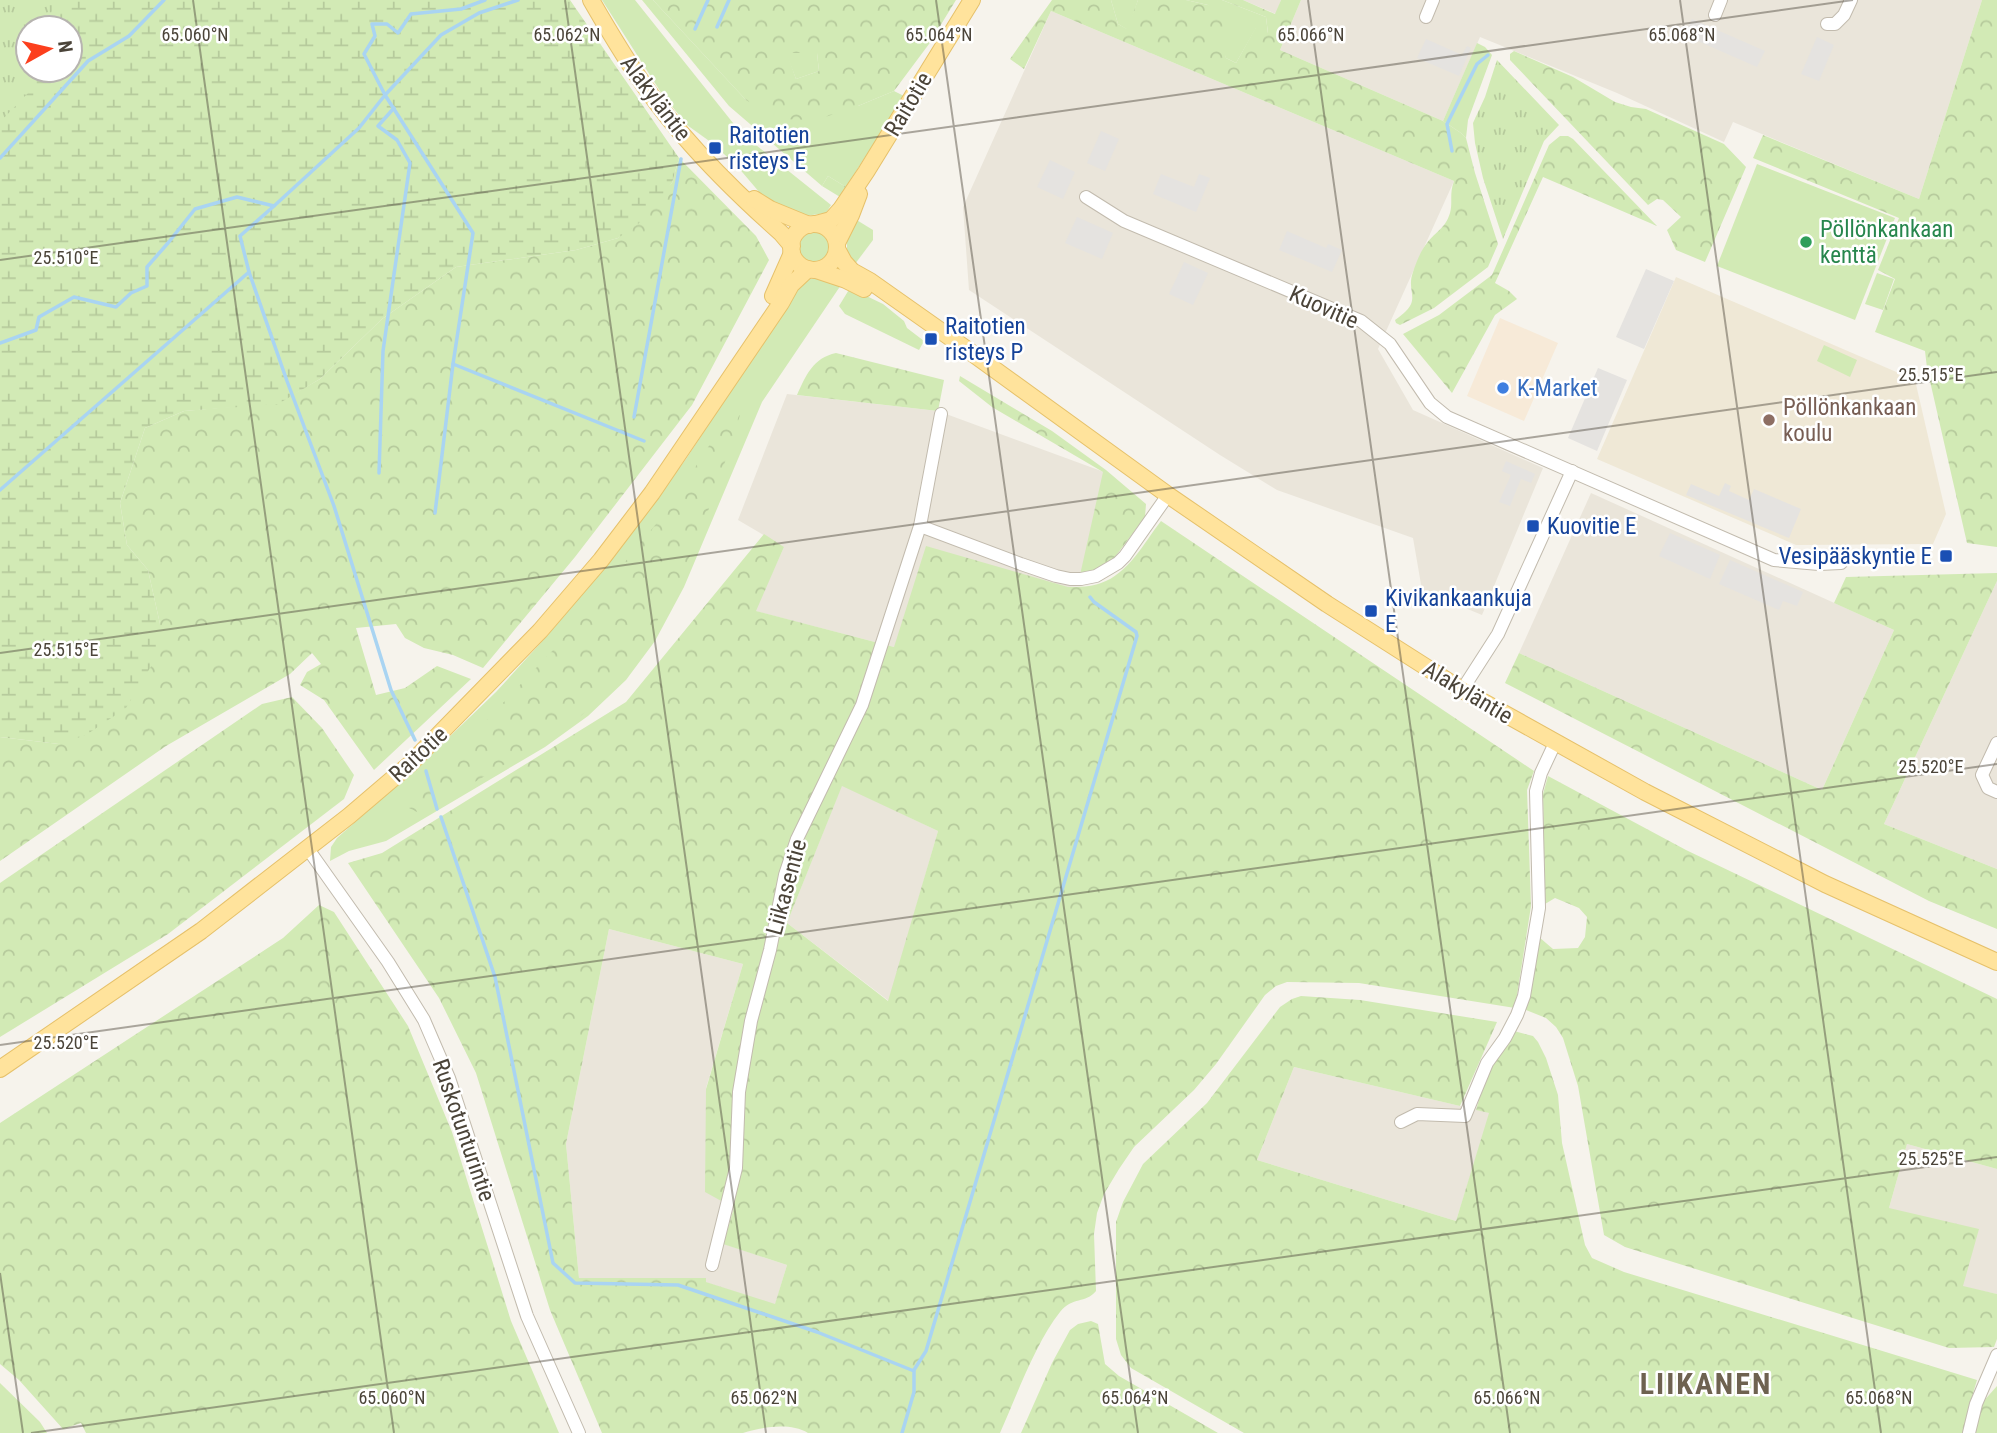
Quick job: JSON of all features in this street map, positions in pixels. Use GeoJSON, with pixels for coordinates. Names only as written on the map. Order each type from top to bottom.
{"type":"FeatureCollection","features":[{"type":"Feature","properties":{"kind":"main road","name":"Alakyläntie"},"geometry":{"type":"LineString","coordinates":[[591,0],[618,48],[655,101],[700,154],[781,233],[792,250]]}},
{"type":"Feature","properties":{"kind":"main road","name":"Raitotie"},"geometry":{"type":"LineString","coordinates":[[813,225],[831,220],[835,216],[866,172],[972,0]]}},
{"type":"Feature","properties":{"kind":"main road","name":"Raitotie"},"geometry":{"type":"LineString","coordinates":[[837,246],[866,172]]}},
{"type":"Feature","properties":{"kind":"main road","name":"Alakyläntie"},"geometry":{"type":"LineString","coordinates":[[733,186],[770,209],[813,225]]}},
{"type":"Feature","properties":{"kind":"main road"},"geometry":{"type":"LineString","coordinates":[[813,225],[830,230],[837,246],[831,264],[812,270],[801,266],[792,250],[797,233],[813,225]]}},
{"type":"Feature","properties":{"kind":"main road","name":"Alakyläntie"},"geometry":{"type":"LineString","coordinates":[[837,246],[852,271],[965,348],[1168,495],[1327,604],[1462,690],[1645,792],[1825,884],[1997,962]]}},
{"type":"Feature","properties":{"kind":"main road","name":"Raitotie"},"geometry":{"type":"LineString","coordinates":[[749,349],[792,250]]}},
{"type":"Feature","properties":{"kind":"main road","name":"Alakyläntie"},"geometry":{"type":"LineString","coordinates":[[812,270],[846,280],[908,309]]}},
{"type":"Feature","properties":{"kind":"main road","name":"Raitotie"},"geometry":{"type":"LineString","coordinates":[[0,1069],[201,931],[308,849],[410,764],[540,631],[601,559],[652,493],[717,399],[781,303],[790,285],[812,270]]}},
{"type":"Feature","properties":{"kind":"street"},"geometry":{"type":"LineString","coordinates":[[1426,17],[1433,0]]}},
{"type":"Feature","properties":{"kind":"street"},"geometry":{"type":"LineString","coordinates":[[1715,15],[1721,0]]}},
{"type":"Feature","properties":{"kind":"street"},"geometry":{"type":"LineString","coordinates":[[1827,24],[1835,24],[1844,16],[1851,0]]}},
{"type":"Feature","properties":{"kind":"street","name":"Kuovitie"},"geometry":{"type":"LineString","coordinates":[[1086,197],[1124,222],[1362,321],[1390,344],[1430,403],[1447,416],[1774,560],[1841,564]]}},
{"type":"Feature","properties":{"kind":"street","name":"Liikasentie"},"geometry":{"type":"LineString","coordinates":[[712,1265],[736,1168],[739,1092],[751,1021],[760,995],[785,875],[797,839],[862,705],[920,526],[941,414]]}},
{"type":"Feature","properties":{"kind":"street"},"geometry":{"type":"LineString","coordinates":[[1462,690],[1498,634],[1572,471]]}},
{"type":"Feature","properties":{"kind":"street"},"geometry":{"type":"LineString","coordinates":[[920,526],[1056,576],[1081,579],[1096,576],[1118,564],[1168,495]]}},
{"type":"Feature","properties":{"kind":"street"},"geometry":{"type":"LineString","coordinates":[[1401,1122],[1418,1114],[1465,1116],[1488,1063],[1517,1015],[1524,996],[1539,908],[1536,791],[1555,743]]}},
{"type":"Feature","properties":{"kind":"street"},"geometry":{"type":"LineString","coordinates":[[1997,743],[1982,775],[1988,788],[1997,792]]}},
{"type":"Feature","properties":{"kind":"street","name":"Ruskotunturintie"},"geometry":{"type":"LineString","coordinates":[[308,849],[388,962],[424,1020],[449,1078],[527,1316],[579,1433]]}},
{"type":"Feature","properties":{"kind":"street"},"geometry":{"type":"LineString","coordinates":[[1969,1433],[1976,1404],[1997,1355]]}},
{"type":"Feature","properties":{"kind":"shaded area"},"geometry":{"type":"Polygon","coordinates":[[[1243,0],[1281,0],[1276,14],[1243,0]]]}},
{"type":"Feature","properties":{"kind":"shaded area"},"geometry":{"type":"Polygon","coordinates":[[[1301,0],[1982,0],[1919,199],[1733,122],[1724,142],[1617,93],[1480,37],[1443,121],[1280,50],[1301,0]]]}},
{"type":"Feature","properties":{"kind":"shaded area"},"geometry":{"type":"Polygon","coordinates":[[[1051,11],[1454,181],[1378,349],[1413,410],[1543,468],[1482,615],[1422,590],[1413,538],[1277,490],[969,290],[963,207],[1051,11]]]}},
{"type":"Feature","properties":{"kind":"shaded area"},"geometry":{"type":"Polygon","coordinates":[[[1692,19],[1765,51],[1757,67],[1684,35],[1692,19]]]}},
{"type":"Feature","properties":{"kind":"shaded area"},"geometry":{"type":"Polygon","coordinates":[[[1817,37],[1834,45],[1819,81],[1801,74],[1817,37]]]}},
{"type":"Feature","properties":{"kind":"shaded area"},"geometry":{"type":"Polygon","coordinates":[[[1426,39],[1462,55],[1467,46],[1471,48],[1459,76],[1417,58],[1426,39]]]}},
{"type":"Feature","properties":{"kind":"shaded area"},"geometry":{"type":"Polygon","coordinates":[[[1101,131],[1119,139],[1105,171],[1087,163],[1101,131]]]}},
{"type":"Feature","properties":{"kind":"shaded area"},"geometry":{"type":"Polygon","coordinates":[[[1050,160],[1075,172],[1063,199],[1037,187],[1050,160]]]}},
{"type":"Feature","properties":{"kind":"shaded area"},"geometry":{"type":"Polygon","coordinates":[[[1161,174],[1194,187],[1199,174],[1210,178],[1196,212],[1153,194],[1161,174]]]}},
{"type":"Feature","properties":{"kind":"shaded area"},"geometry":{"type":"Polygon","coordinates":[[[1077,217],[1113,233],[1102,259],[1065,243],[1077,217]]]}},
{"type":"Feature","properties":{"kind":"shaded area"},"geometry":{"type":"Polygon","coordinates":[[[1287,231],[1326,248],[1328,244],[1342,250],[1332,272],[1279,250],[1287,231]]]}},
{"type":"Feature","properties":{"kind":"shaded area"},"geometry":{"type":"Polygon","coordinates":[[[1184,262],[1208,273],[1193,305],[1169,294],[1184,262]]]}},
{"type":"Feature","properties":{"kind":"shaded area"},"geometry":{"type":"Polygon","coordinates":[[[1646,269],[1674,281],[1644,349],[1616,337],[1646,269]]]}},
{"type":"Feature","properties":{"kind":"shaded area","name":"Pöllönkankaan koulu"},"geometry":{"type":"Polygon","coordinates":[[[1676,277],[1915,380],[1946,514],[1933,544],[1796,545],[1597,459],[1676,277]]]}},
{"type":"Feature","properties":{"kind":"shaded area"},"geometry":{"type":"Polygon","coordinates":[[[1500,318],[1558,343],[1524,421],[1467,396],[1500,318]]]}},
{"type":"Feature","properties":{"kind":"shaded area"},"geometry":{"type":"Polygon","coordinates":[[[1598,368],[1627,380],[1597,451],[1568,438],[1598,368]]]}},
{"type":"Feature","properties":{"kind":"shaded area"},"geometry":{"type":"Polygon","coordinates":[[[787,394],[938,411],[1104,472],[1081,574],[1083,586],[1068,587],[894,647],[755,611],[784,547],[738,520],[787,394]]]}},
{"type":"Feature","properties":{"kind":"shaded area"},"geometry":{"type":"Polygon","coordinates":[[[1506,461],[1535,474],[1531,483],[1521,479],[1510,506],[1499,502],[1511,475],[1502,471],[1506,461]]]}},
{"type":"Feature","properties":{"kind":"shaded area"},"geometry":{"type":"Polygon","coordinates":[[[1725,483],[1731,486],[1729,491],[1749,500],[1754,489],[1801,509],[1789,538],[1686,495],[1691,484],[1719,496],[1725,483]]]}},
{"type":"Feature","properties":{"kind":"shaded area"},"geometry":{"type":"Polygon","coordinates":[[[1591,493],[1894,630],[1822,790],[1519,653],[1591,493]]]}},
{"type":"Feature","properties":{"kind":"shaded area"},"geometry":{"type":"Polygon","coordinates":[[[1670,533],[1720,555],[1710,579],[1659,556],[1670,533]]]}},
{"type":"Feature","properties":{"kind":"shaded area"},"geometry":{"type":"Polygon","coordinates":[[[1730,560],[1803,592],[1797,606],[1783,601],[1779,610],[1719,584],[1730,560]]]}},
{"type":"Feature","properties":{"kind":"shaded area"},"geometry":{"type":"Polygon","coordinates":[[[1997,581],[1997,869],[1884,824],[1997,581]]]}},
{"type":"Feature","properties":{"kind":"shaded area"},"geometry":{"type":"Polygon","coordinates":[[[842,785],[938,831],[889,1001],[787,923],[842,785]]]}},
{"type":"Feature","properties":{"kind":"shaded area"},"geometry":{"type":"Polygon","coordinates":[[[609,929],[743,964],[706,1088],[734,1208],[724,1244],[787,1265],[775,1305],[705,1282],[706,1278],[579,1278],[566,1144],[609,929]]]}},
{"type":"Feature","properties":{"kind":"shaded area"},"geometry":{"type":"Polygon","coordinates":[[[1294,1067],[1490,1113],[1456,1221],[1257,1160],[1294,1067]]]}},
{"type":"Feature","properties":{"kind":"shaded area"},"geometry":{"type":"Polygon","coordinates":[[[1907,1144],[1997,1169],[1997,1294],[1963,1287],[1889,1208],[1907,1144]]]}},
{"type":"Feature","properties":{"kind":"green space"},"geometry":{"type":"Polygon","coordinates":[[[0,0],[570,0],[679,158],[672,183],[642,221],[618,238],[576,250],[456,267],[382,319],[320,379],[278,404],[184,411],[145,428],[120,503],[127,545],[148,570],[160,624],[156,658],[126,708],[86,735],[59,744],[0,737],[0,0]]]}},
{"type":"Feature","properties":{"kind":"green space"},"geometry":{"type":"Polygon","coordinates":[[[0,0],[55,0],[51,14],[14,14],[14,84],[31,84],[29,92],[0,122],[0,0]]]}},
{"type":"Feature","properties":{"kind":"green space"},"geometry":{"type":"Polygon","coordinates":[[[602,0],[635,0],[741,133],[831,205],[826,213],[793,215],[760,193],[737,166],[687,125],[662,94],[602,0]]]}},
{"type":"Feature","properties":{"kind":"green space"},"geometry":{"type":"Polygon","coordinates":[[[642,0],[653,0],[746,100],[858,106],[894,91],[904,96],[846,187],[828,176],[822,186],[729,106],[642,0]]]}},
{"type":"Feature","properties":{"kind":"green space"},"geometry":{"type":"Polygon","coordinates":[[[653,0],[956,0],[929,44],[894,91],[816,120],[777,119],[746,100],[653,0]],[[787,53],[796,79],[819,71],[817,53],[787,53]]]}},
{"type":"Feature","properties":{"kind":"green space"},"geometry":{"type":"Polygon","coordinates":[[[1052,0],[1111,0],[1118,24],[1127,29],[1138,0],[1186,0],[1208,5],[1230,20],[1224,47],[1226,58],[1236,63],[1256,27],[1268,33],[1266,17],[1222,0],[1243,0],[1275,14],[1281,0],[1301,0],[1280,50],[1443,121],[1466,138],[1498,244],[1488,267],[1434,308],[1400,325],[1396,323],[1395,320],[1412,302],[1411,280],[1421,253],[1448,218],[1454,181],[1051,11],[1024,69],[1010,59],[1052,0]]]}},
{"type":"Feature","properties":{"kind":"green space"},"geometry":{"type":"Polygon","coordinates":[[[1111,0],[1138,0],[1128,30],[1118,24],[1111,0]]]}},
{"type":"Feature","properties":{"kind":"green space"},"geometry":{"type":"Polygon","coordinates":[[[1186,0],[1222,0],[1266,17],[1268,34],[1256,28],[1236,63],[1226,58],[1208,5],[1186,0]]]}},
{"type":"Feature","properties":{"kind":"green space"},"geometry":{"type":"Polygon","coordinates":[[[1982,0],[1997,0],[1997,547],[1967,543],[1925,351],[1875,332],[1895,279],[1878,270],[1899,218],[1753,158],[1763,135],[1919,199],[1982,0]]]}},
{"type":"Feature","properties":{"kind":"green space"},"geometry":{"type":"Polygon","coordinates":[[[1477,43],[1492,55],[1468,120],[1466,138],[1443,121],[1477,43]]]}},
{"type":"Feature","properties":{"kind":"green space"},"geometry":{"type":"Polygon","coordinates":[[[1514,51],[1573,77],[1615,102],[1646,109],[1724,144],[1746,167],[1705,262],[1676,250],[1667,230],[1681,217],[1663,200],[1657,199],[1648,205],[1510,60],[1510,54],[1514,51]]]}},
{"type":"Feature","properties":{"kind":"green space"},"geometry":{"type":"Polygon","coordinates":[[[786,53],[817,53],[819,71],[796,79],[786,53]]]}},
{"type":"Feature","properties":{"kind":"green space"},"geometry":{"type":"Polygon","coordinates":[[[1497,60],[1559,125],[1544,141],[1503,239],[1483,178],[1473,123],[1497,60]]]}},
{"type":"Feature","properties":{"kind":"green space"},"geometry":{"type":"Polygon","coordinates":[[[1560,136],[1573,139],[1657,226],[1543,177],[1495,283],[1517,299],[1495,315],[1452,393],[1403,334],[1439,315],[1492,275],[1549,145],[1560,136]]]}},
{"type":"Feature","properties":{"kind":"green space"},"geometry":{"type":"Polygon","coordinates":[[[679,158],[756,236],[769,260],[692,405],[575,557],[483,668],[453,655],[424,648],[405,638],[396,624],[356,628],[376,695],[405,688],[437,666],[471,679],[374,770],[324,700],[300,685],[307,672],[321,664],[312,653],[290,674],[166,746],[0,861],[0,737],[59,744],[160,624],[148,570],[127,545],[120,503],[145,428],[184,411],[278,403],[320,379],[382,319],[456,267],[576,250],[618,238],[672,183],[679,158]]]}},
{"type":"Feature","properties":{"kind":"green space","name":"Pöllönkankaan kenttä"},"geometry":{"type":"Polygon","coordinates":[[[1757,164],[1895,218],[1855,320],[1717,266],[1757,164]]]}},
{"type":"Feature","properties":{"kind":"green space"},"geometry":{"type":"Polygon","coordinates":[[[828,176],[846,187],[840,197],[822,186],[828,176]]]}},
{"type":"Feature","properties":{"kind":"green space"},"geometry":{"type":"Polygon","coordinates":[[[855,219],[873,230],[873,240],[855,264],[847,253],[847,240],[855,219]]]}},
{"type":"Feature","properties":{"kind":"green space"},"geometry":{"type":"Polygon","coordinates":[[[815,232],[826,237],[831,248],[826,259],[815,264],[804,259],[799,248],[804,237],[815,232]]]}},
{"type":"Feature","properties":{"kind":"green space"},"geometry":{"type":"Polygon","coordinates":[[[1877,273],[1894,279],[1883,310],[1865,304],[1877,273]]]}},
{"type":"Feature","properties":{"kind":"green space"},"geometry":{"type":"Polygon","coordinates":[[[804,279],[824,279],[841,285],[762,402],[684,587],[655,641],[626,680],[588,716],[545,747],[386,841],[349,851],[330,861],[331,847],[337,838],[416,769],[496,692],[608,563],[686,459],[804,279]]]}},
{"type":"Feature","properties":{"kind":"green space"},"geometry":{"type":"Polygon","coordinates":[[[850,288],[883,304],[904,321],[907,328],[924,341],[919,350],[845,314],[839,306],[850,288]]]}},
{"type":"Feature","properties":{"kind":"green space"},"geometry":{"type":"Polygon","coordinates":[[[1824,345],[1857,360],[1850,377],[1817,361],[1824,345]]]}},
{"type":"Feature","properties":{"kind":"green space"},"geometry":{"type":"Polygon","coordinates":[[[836,353],[944,380],[938,411],[797,395],[807,374],[816,363],[836,353]]]}},
{"type":"Feature","properties":{"kind":"green space"},"geometry":{"type":"Polygon","coordinates":[[[960,376],[1052,431],[1106,470],[1146,504],[1145,517],[1115,557],[1095,571],[1080,575],[1103,472],[992,407],[959,381],[960,376]]]}},
{"type":"Feature","properties":{"kind":"green space"},"geometry":{"type":"Polygon","coordinates":[[[732,410],[740,415],[699,536],[662,613],[640,649],[614,682],[577,719],[546,740],[421,814],[405,806],[555,648],[669,508],[732,410]]]}},
{"type":"Feature","properties":{"kind":"green space"},"geometry":{"type":"Polygon","coordinates":[[[1161,521],[1534,771],[1527,790],[1531,906],[1515,1008],[1359,983],[1287,982],[1276,986],[1265,995],[1216,1064],[1194,1090],[1134,1147],[1119,1169],[1104,1194],[1097,1213],[1094,1234],[1096,1291],[1088,1298],[1065,1307],[1051,1324],[1027,1370],[1000,1433],[808,1433],[793,1428],[767,1427],[743,1433],[602,1433],[550,1310],[476,1073],[439,998],[348,863],[382,853],[626,702],[764,534],[784,547],[756,611],[894,647],[926,546],[1068,587],[1085,586],[1101,583],[1119,573],[1135,557],[1161,521]],[[842,786],[787,923],[888,1001],[938,831],[842,786]],[[609,929],[566,1144],[579,1278],[706,1278],[706,1282],[775,1304],[787,1265],[723,1244],[734,1208],[705,1192],[706,1089],[743,964],[609,929]]]}},
{"type":"Feature","properties":{"kind":"green space"},"geometry":{"type":"Polygon","coordinates":[[[1997,573],[1997,581],[1884,824],[1997,869],[1997,929],[1929,901],[1505,683],[1519,653],[1822,790],[1894,630],[1834,603],[1846,577],[1997,573]]]}},
{"type":"Feature","properties":{"kind":"green space"},"geometry":{"type":"Polygon","coordinates":[[[292,697],[322,728],[354,775],[344,799],[168,934],[0,1037],[0,883],[262,704],[292,697]]]}},
{"type":"Feature","properties":{"kind":"green space"},"geometry":{"type":"Polygon","coordinates":[[[1548,776],[1686,850],[1997,999],[1997,1169],[1907,1144],[1889,1208],[1979,1229],[1963,1286],[1997,1294],[1997,1339],[1994,1347],[1949,1348],[1625,1247],[1604,1235],[1578,1086],[1563,1038],[1546,1018],[1526,1010],[1539,937],[1553,949],[1578,948],[1585,937],[1587,917],[1579,908],[1555,898],[1545,904],[1543,794],[1548,776]]]}},
{"type":"Feature","properties":{"kind":"green space"},"geometry":{"type":"Polygon","coordinates":[[[319,905],[334,912],[408,1026],[452,1132],[511,1321],[559,1433],[86,1433],[81,1423],[63,1429],[19,1380],[0,1364],[0,1123],[283,938],[319,905]]]}},
{"type":"Feature","properties":{"kind":"green space"},"geometry":{"type":"Polygon","coordinates":[[[1301,996],[1360,1000],[1497,1022],[1460,1106],[1294,1067],[1257,1160],[1456,1221],[1489,1113],[1476,1110],[1486,1076],[1514,1031],[1533,1036],[1546,1058],[1558,1095],[1562,1143],[1585,1245],[1592,1258],[1624,1272],[1977,1380],[1968,1410],[1965,1433],[1244,1433],[1131,1368],[1121,1355],[1116,1339],[1116,1222],[1123,1202],[1143,1164],[1207,1103],[1280,1007],[1301,996]]]}},
{"type":"Feature","properties":{"kind":"green space"},"geometry":{"type":"Polygon","coordinates":[[[1091,1321],[1098,1324],[1105,1364],[1119,1376],[1218,1433],[1021,1433],[1070,1330],[1078,1324],[1091,1321]]]}},
{"type":"Feature","properties":{"kind":"green space"},"geometry":{"type":"Polygon","coordinates":[[[0,1383],[40,1422],[47,1433],[0,1433],[0,1383]]]}},
{"type":"Feature","properties":{"kind":"green space"},"geometry":{"type":"Polygon","coordinates":[[[1997,1386],[1997,1433],[1973,1433],[1981,1404],[1997,1386]]]}},
{"type":"Feature","properties":{"kind":"waterway"},"geometry":{"type":"LineString","coordinates":[[0,158],[88,61],[129,36],[164,0]]}},
{"type":"Feature","properties":{"kind":"waterway"},"geometry":{"type":"LineString","coordinates":[[435,513],[453,364],[473,233],[385,95],[364,54],[375,36],[372,24],[387,24],[398,33],[411,14],[461,9],[485,0]]}},
{"type":"Feature","properties":{"kind":"waterway"},"geometry":{"type":"LineString","coordinates":[[0,343],[36,330],[39,317],[74,297],[116,307],[131,293],[147,286],[147,267],[195,209],[237,197],[274,206],[359,128],[385,95],[441,35],[479,13],[518,0]]}},
{"type":"Feature","properties":{"kind":"waterway"},"geometry":{"type":"LineString","coordinates":[[695,29],[708,0]]}},
{"type":"Feature","properties":{"kind":"waterway"},"geometry":{"type":"LineString","coordinates":[[717,27],[729,0]]}},
{"type":"Feature","properties":{"kind":"waterway"},"geometry":{"type":"LineString","coordinates":[[1452,151],[1447,124],[1477,64],[1488,55]]}},
{"type":"Feature","properties":{"kind":"waterway"},"geometry":{"type":"LineString","coordinates":[[379,473],[383,351],[410,163],[397,140],[378,126],[394,108]]}},
{"type":"Feature","properties":{"kind":"waterway"},"geometry":{"type":"LineString","coordinates":[[634,417],[681,159]]}},
{"type":"Feature","properties":{"kind":"waterway"},"geometry":{"type":"LineString","coordinates":[[0,490],[249,272],[240,236],[274,206]]}},
{"type":"Feature","properties":{"kind":"waterway"},"geometry":{"type":"LineString","coordinates":[[249,272],[334,506],[391,690],[415,740]]}},
{"type":"Feature","properties":{"kind":"waterway"},"geometry":{"type":"LineString","coordinates":[[453,364],[644,441]]}},
{"type":"Feature","properties":{"kind":"waterway"},"geometry":{"type":"LineString","coordinates":[[914,1370],[926,1351],[1137,636],[1136,632],[1090,597]]}},
{"type":"Feature","properties":{"kind":"waterway"},"geometry":{"type":"LineString","coordinates":[[426,771],[437,809]]}},
{"type":"Feature","properties":{"kind":"waterway"},"geometry":{"type":"LineString","coordinates":[[441,817],[495,977],[553,1263],[575,1283],[678,1285],[817,1332],[914,1371],[914,1392],[902,1433]]}},
{"type":"Feature","properties":{"kind":"place","name":"Raitotien risteys E"},"geometry":{"type":"Point","coordinates":[715,148]}},
{"type":"Feature","properties":{"kind":"place","name":"Pöllönkankaan kenttä"},"geometry":{"type":"Point","coordinates":[1806,242]}},
{"type":"Feature","properties":{"kind":"place","name":"Raitotien risteys P"},"geometry":{"type":"Point","coordinates":[931,339]}},
{"type":"Feature","properties":{"kind":"place","name":"K-Market"},"geometry":{"type":"Point","coordinates":[1503,388]}},
{"type":"Feature","properties":{"kind":"place","name":"Pöllönkankaan koulu"},"geometry":{"type":"Point","coordinates":[1769,420]}},
{"type":"Feature","properties":{"kind":"place","name":"Kuovitie E"},"geometry":{"type":"Point","coordinates":[1533,526]}},
{"type":"Feature","properties":{"kind":"place","name":"Vesipääskyntie E"},"geometry":{"type":"Point","coordinates":[1946,556]}},
{"type":"Feature","properties":{"kind":"place","name":"Kivikankaankuja E"},"geometry":{"type":"Point","coordinates":[1371,611]}},
{"type":"Feature","properties":{"kind":"district","name":"LIIKANEN"},"geometry":{"type":"Point","coordinates":[1706,1384]}}]}
